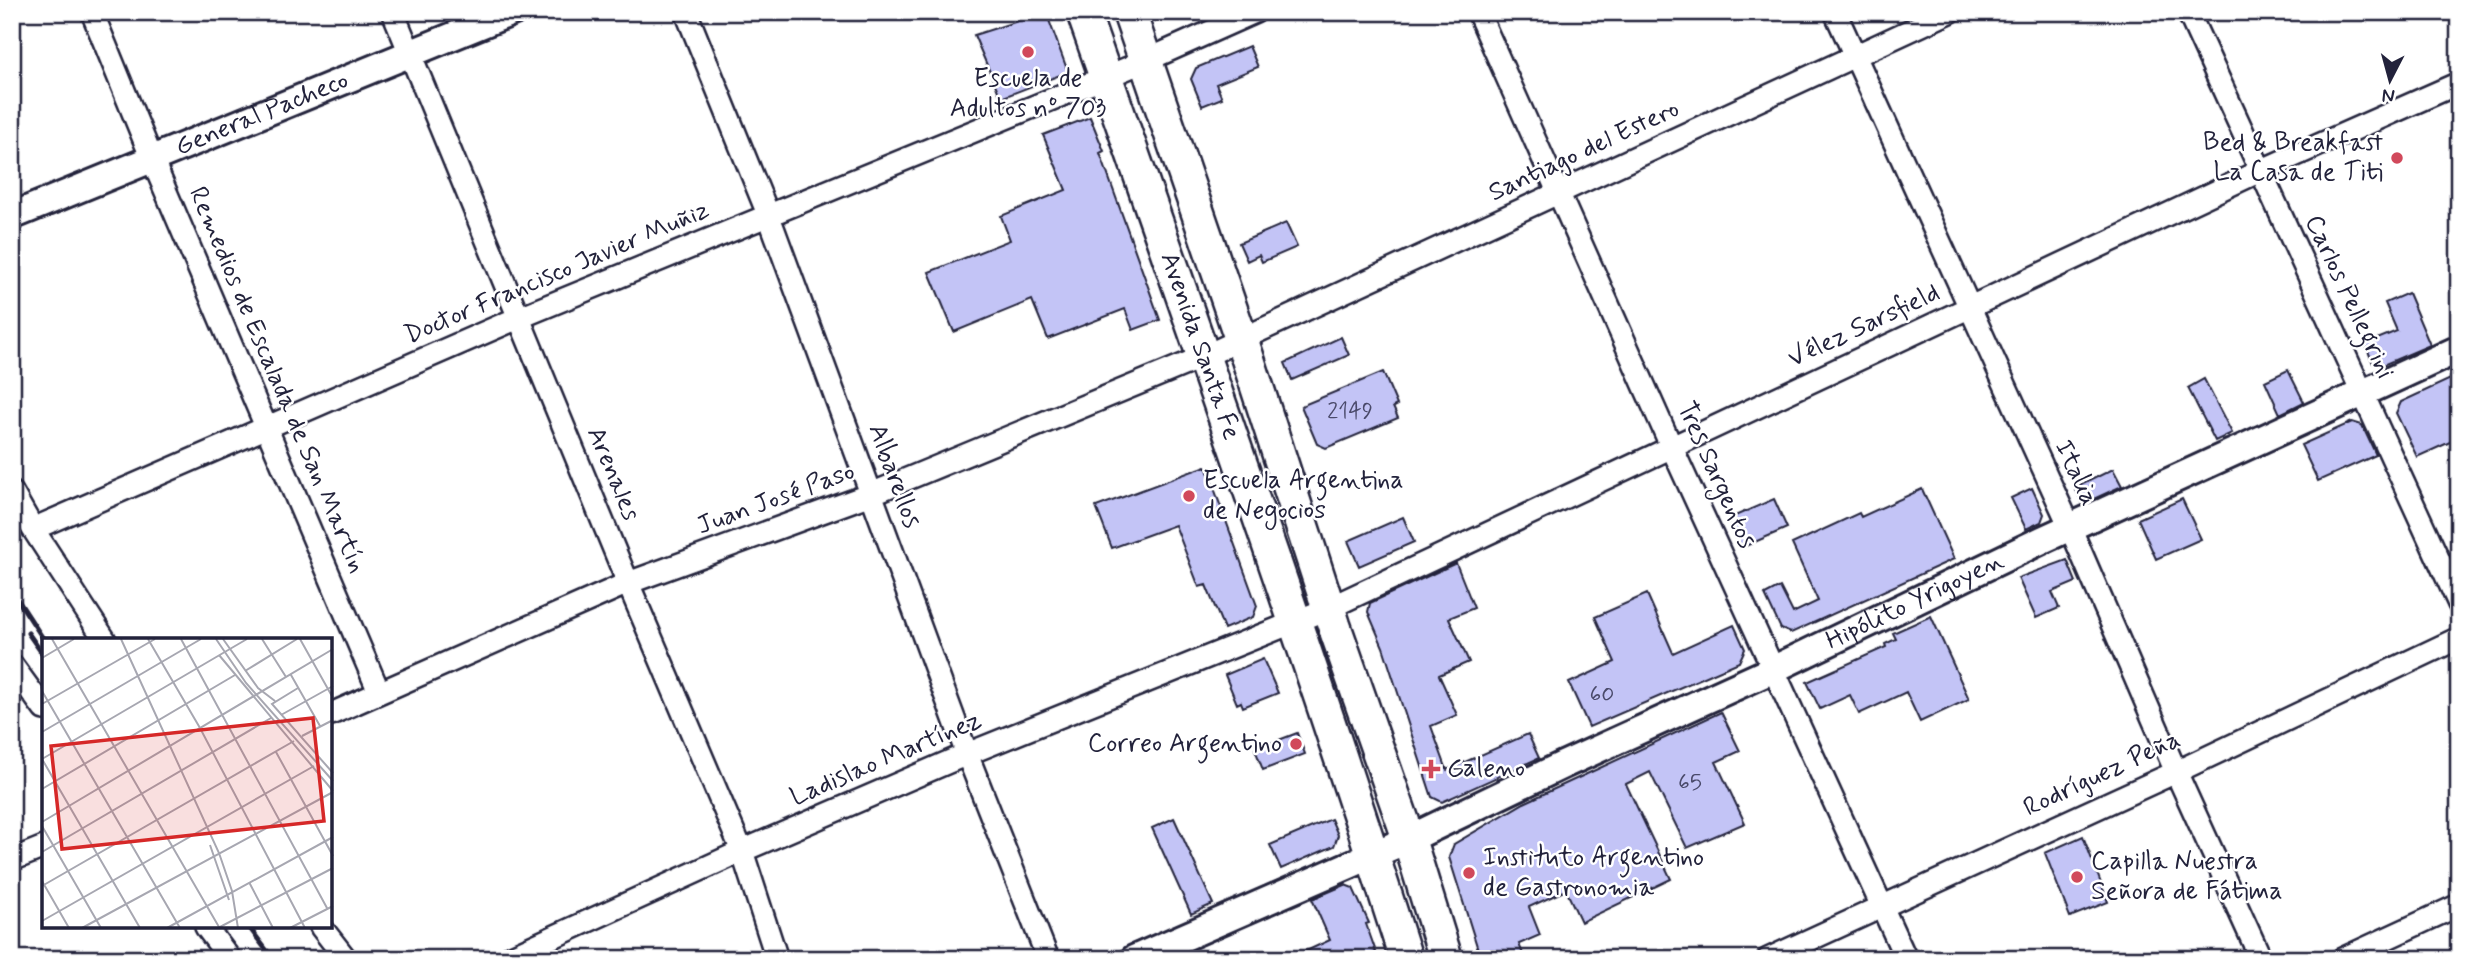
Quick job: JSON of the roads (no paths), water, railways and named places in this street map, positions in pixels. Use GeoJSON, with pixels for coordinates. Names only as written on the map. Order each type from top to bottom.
{"type":"FeatureCollection","features":[{"type":"Feature","properties":{"kind":"main road","name":"Avenida Santa Fe"},"geometry":{"type":"LineString","coordinates":[[1083,12],[1205,356],[1294,623],[1326,710],[1406,959]]}},
{"type":"Feature","properties":{"kind":"main road","name":"Avenida Santa Fe"},"geometry":{"type":"LineString","coordinates":[[1129,12],[1409,839],[1446,959]]}},
{"type":"Feature","properties":{"kind":"street","name":"Remedios de Escalada de San Martín"},"geometry":{"type":"LineString","coordinates":[[92,12],[379,692]]}},
{"type":"Feature","properties":{"kind":"street","name":"Arenales"},"geometry":{"type":"LineString","coordinates":[[393,12],[628,583],[742,851],[777,959]]}},
{"type":"Feature","properties":{"kind":"street","name":"General Pacheco"},"geometry":{"type":"LineString","coordinates":[[12,216],[512,12]]}},
{"type":"Feature","properties":{"kind":"street","name":"Albarellos"},"geometry":{"type":"LineString","coordinates":[[686,12],[768,214],[967,754],[1048,959]]}},
{"type":"Feature","properties":{"kind":"street","name":"Doctor Francisco Javier Muñiz"},"geometry":{"type":"LineString","coordinates":[[33,529],[518,318],[1145,61],[1255,12]]}},
{"type":"Feature","properties":{"kind":"street","name":"Tres Sargentos"},"geometry":{"type":"LineString","coordinates":[[1479,12],[1672,448],[1906,959]]}},
{"type":"Feature","properties":{"kind":"street","name":"Italia"},"geometry":{"type":"LineString","coordinates":[[1835,12],[2070,527],[2176,772],[2261,959]]}},
{"type":"Feature","properties":{"kind":"street","name":"Santiago del Estero"},"geometry":{"type":"LineString","coordinates":[[1241,338],[1950,12]]}},
{"type":"Feature","properties":{"kind":"street","name":"Carlos Pellegrini"},"geometry":{"type":"LineString","coordinates":[[2188,12],[2459,604]]}},
{"type":"Feature","properties":{"kind":"street","name":"Vélez Sarsfield"},"geometry":{"type":"LineString","coordinates":[[1294,623],[2260,171],[2459,83]]}},
{"type":"Feature","properties":{"kind":"street","name":"Juan José Paso"},"geometry":{"type":"LineString","coordinates":[[332,714],[628,583],[871,494],[1205,356],[1241,338]]}},
{"type":"Feature","properties":{"kind":"street","name":"Hipólito Yrigoyen"},"geometry":{"type":"LineString","coordinates":[[1134,959],[1409,839],[2070,527],[2459,349]]}},
{"type":"Feature","properties":{"kind":"street"},"geometry":{"type":"LineString","coordinates":[[12,492],[104,638]]}},
{"type":"Feature","properties":{"kind":"street","name":"Ladislao Martínez"},"geometry":{"type":"LineString","coordinates":[[505,959],[742,851],[967,754],[1294,623]]}},
{"type":"Feature","properties":{"kind":"street","name":"Rodríguez Peña"},"geometry":{"type":"LineString","coordinates":[[1768,959],[2176,772],[2459,638]]}},
{"type":"Feature","properties":{"kind":"street"},"geometry":{"type":"LineString","coordinates":[[12,665],[42,706]]}},
{"type":"Feature","properties":{"kind":"street"},"geometry":{"type":"LineString","coordinates":[[12,860],[42,848]]}},
{"type":"Feature","properties":{"kind":"street"},"geometry":{"type":"LineString","coordinates":[[2342,959],[2459,905]]}},
{"type":"Feature","properties":{"kind":"street"},"geometry":{"type":"LineString","coordinates":[[208,929],[230,959]]}},
{"type":"Feature","properties":{"kind":"street"},"geometry":{"type":"LineString","coordinates":[[323,929],[346,959]]}},
{"type":"Feature","properties":{"kind":"railway"},"geometry":{"type":"LineString","coordinates":[[12,591],[43,638]]}},
{"type":"Feature","properties":{"kind":"railway"},"geometry":{"type":"LineString","coordinates":[[28,633],[42,653]]}},
{"type":"Feature","properties":{"kind":"railway"},"geometry":{"type":"LineString","coordinates":[[250,929],[273,959]]}},
{"type":"Feature","properties":{"kind":"place","name":"Escuela de Adultos nº 703"},"geometry":{"type":"Point","coordinates":[1028,52]}},
{"type":"Feature","properties":{"kind":"place","name":"Bed & Breakfast La Casa de Titi"},"geometry":{"type":"Point","coordinates":[2397,158]}},
{"type":"Feature","properties":{"kind":"place","name":"Escuela Argentina de Negocios"},"geometry":{"type":"Point","coordinates":[1189,496]}},
{"type":"Feature","properties":{"kind":"place","name":"Correo Argentino"},"geometry":{"type":"Point","coordinates":[1296,744]}},
{"type":"Feature","properties":{"kind":"place","name":"Galeno"},"geometry":{"type":"Point","coordinates":[1431,769]}},
{"type":"Feature","properties":{"kind":"place","name":"Instituto Argentino de Gastronomia"},"geometry":{"type":"Point","coordinates":[1469,873]}},
{"type":"Feature","properties":{"kind":"place","name":"Capilla Nuestra Señora de Fátima"},"geometry":{"type":"Point","coordinates":[2077,877]}}]}
